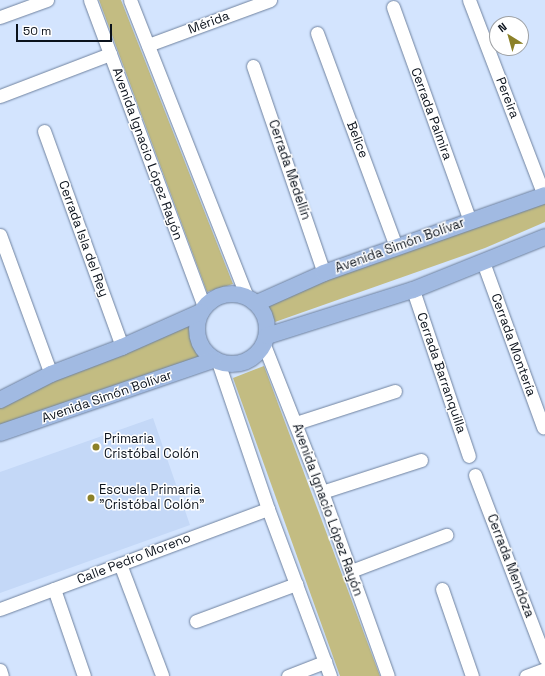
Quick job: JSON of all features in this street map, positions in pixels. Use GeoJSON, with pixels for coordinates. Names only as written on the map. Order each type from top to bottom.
{"type":"FeatureCollection","features":[{"type":"Feature","properties":{"kind":"main road","name":"Avenida Simón Bolívar"},"geometry":{"type":"LineString","coordinates":[[252,300],[396,247],[545,195]]}},
{"type":"Feature","properties":{"kind":"main road"},"geometry":{"type":"LineString","coordinates":[[266,341],[413,290],[545,237]]}},
{"type":"Feature","properties":{"kind":"main road"},"geometry":{"type":"LineString","coordinates":[[228,294],[252,300],[264,313],[267,324],[266,341],[254,357],[239,364],[229,365],[216,361],[205,353],[199,344],[197,333],[197,322],[203,310],[211,301],[228,294]]}},
{"type":"Feature","properties":{"kind":"main road"},"geometry":{"type":"LineString","coordinates":[[0,400],[51,374],[122,347],[203,310]]}},
{"type":"Feature","properties":{"kind":"main road","name":"Avenida Simón Bolívar"},"geometry":{"type":"LineString","coordinates":[[0,433],[216,361]]}},
{"type":"Feature","properties":{"kind":"street"},"geometry":{"type":"LineString","coordinates":[[0,17],[46,0]]}},
{"type":"Feature","properties":{"kind":"street","name":"Avenida Ignacio López Rayón"},"geometry":{"type":"LineString","coordinates":[[90,0],[203,310]]}},
{"type":"Feature","properties":{"kind":"street"},"geometry":{"type":"LineString","coordinates":[[130,0],[252,300]]}},
{"type":"Feature","properties":{"kind":"street","name":"Mérida"},"geometry":{"type":"LineString","coordinates":[[148,45],[270,0]]}},
{"type":"Feature","properties":{"kind":"street","name":"Pereira"},"geometry":{"type":"LineString","coordinates":[[469,0],[545,195]]}},
{"type":"Feature","properties":{"kind":"street","name":"Cerrada Palmira"},"geometry":{"type":"LineString","coordinates":[[393,7],[470,221]]}},
{"type":"Feature","properties":{"kind":"street","name":"Belice"},"geometry":{"type":"LineString","coordinates":[[317,33],[396,247]]}},
{"type":"Feature","properties":{"kind":"street"},"geometry":{"type":"LineString","coordinates":[[0,96],[110,54]]}},
{"type":"Feature","properties":{"kind":"street","name":"Cerrada Medellín"},"geometry":{"type":"LineString","coordinates":[[253,66],[324,273]]}},
{"type":"Feature","properties":{"kind":"street","name":"Cerrada Isla del Rey"},"geometry":{"type":"LineString","coordinates":[[44,131],[122,347]]}},
{"type":"Feature","properties":{"kind":"street"},"geometry":{"type":"LineString","coordinates":[[0,235],[51,374]]}},
{"type":"Feature","properties":{"kind":"street","name":"Cerrada Montería"},"geometry":{"type":"LineString","coordinates":[[483,262],[543,427]]}},
{"type":"Feature","properties":{"kind":"street","name":"Cerrada Barranquilla"},"geometry":{"type":"LineString","coordinates":[[413,290],[469,456]]}},
{"type":"Feature","properties":{"kind":"street","name":"Avenida Ignacio López Rayón"},"geometry":{"type":"LineString","coordinates":[[266,341],[388,676]]}},
{"type":"Feature","properties":{"kind":"street"},"geometry":{"type":"LineString","coordinates":[[216,361],[268,509],[330,676]]}},
{"type":"Feature","properties":{"kind":"street"},"geometry":{"type":"LineString","coordinates":[[296,423],[395,390]]}},
{"type":"Feature","properties":{"kind":"street"},"geometry":{"type":"LineString","coordinates":[[322,492],[421,460]]}},
{"type":"Feature","properties":{"kind":"street","name":"Cerrada Mendoza"},"geometry":{"type":"LineString","coordinates":[[475,475],[545,658]]}},
{"type":"Feature","properties":{"kind":"street","name":"Calle Pedro Moreno"},"geometry":{"type":"LineString","coordinates":[[0,609],[268,509]]}},
{"type":"Feature","properties":{"kind":"street"},"geometry":{"type":"LineString","coordinates":[[351,571],[446,535]]}},
{"type":"Feature","properties":{"kind":"street"},"geometry":{"type":"LineString","coordinates":[[120,564],[162,675]]}},
{"type":"Feature","properties":{"kind":"street"},"geometry":{"type":"LineString","coordinates":[[196,621],[296,584]]}},
{"type":"Feature","properties":{"kind":"street"},"geometry":{"type":"LineString","coordinates":[[54,589],[84,676]]}},
{"type":"Feature","properties":{"kind":"street"},"geometry":{"type":"LineString","coordinates":[[442,589],[472,676]]}},
{"type":"Feature","properties":{"kind":"street"},"geometry":{"type":"LineString","coordinates":[[288,676],[325,662]]}},
{"type":"Feature","properties":{"kind":"street"},"geometry":{"type":"LineString","coordinates":[[526,676],[545,669]]}},
{"type":"Feature","properties":{"kind":"street"},"geometry":{"type":"LineString","coordinates":[[0,670],[2,676]]}},
{"type":"Feature","properties":{"kind":"shaded area"},"geometry":{"type":"Polygon","coordinates":[[[99,0],[121,0],[233,284],[207,292],[99,0]]]}},
{"type":"Feature","properties":{"kind":"shaded area"},"geometry":{"type":"Polygon","coordinates":[[[545,201],[545,222],[485,248],[275,322],[263,300],[545,201]]]}},
{"type":"Feature","properties":{"kind":"shaded area"},"geometry":{"type":"Polygon","coordinates":[[[190,325],[193,343],[202,357],[0,425],[0,402],[190,325]]]}},
{"type":"Feature","properties":{"kind":"shaded area"},"geometry":{"type":"Polygon","coordinates":[[[264,366],[380,676],[340,676],[233,378],[264,366]]]}},
{"type":"Feature","properties":{"kind":"shaded area","name":"Escuela Primaria \"Cristóbal Colón\""},"geometry":{"type":"Polygon","coordinates":[[[153,418],[190,525],[0,593],[0,472],[153,418]]]}},
{"type":"Feature","properties":{"kind":"place","name":"Primaria Cristóbal Colón"},"geometry":{"type":"Point","coordinates":[96,447]}},
{"type":"Feature","properties":{"kind":"place","name":"Escuela Primaria \"Cristóbal Colón\""},"geometry":{"type":"Point","coordinates":[91,498]}}]}
